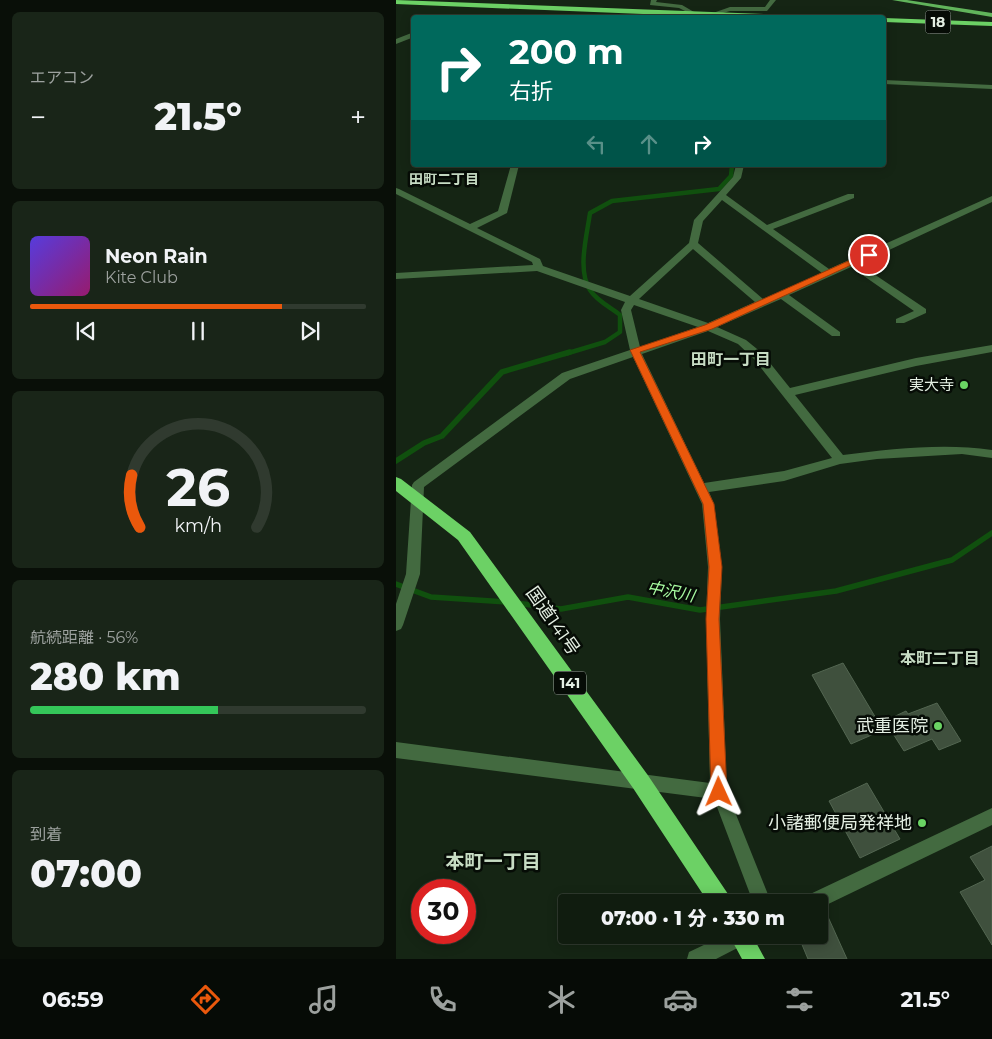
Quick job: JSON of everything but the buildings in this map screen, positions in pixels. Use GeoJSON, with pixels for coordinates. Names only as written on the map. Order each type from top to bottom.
{"type":"FeatureCollection","features":[{"type":"Feature","properties":{"kind":"highway"},"geometry":{"type":"LineString","coordinates":[[396,2],[452,2],[667,14],[691,12],[741,15]]}},
{"type":"Feature","properties":{"kind":"highway","name":"18"},"geometry":{"type":"LineString","coordinates":[[886,20],[992,24]]}},
{"type":"Feature","properties":{"kind":"highway","name":"国道141号"},"geometry":{"type":"LineString","coordinates":[[396,483],[418,498],[464,536],[640,781],[715,894]]}},
{"type":"Feature","properties":{"kind":"highway"},"geometry":{"type":"LineString","coordinates":[[746,944],[754,959]]}},
{"type":"Feature","properties":{"kind":"main road"},"geometry":{"type":"LineString","coordinates":[[894,0],[992,15]]}},
{"type":"Feature","properties":{"kind":"street"},"geometry":{"type":"LineString","coordinates":[[654,0],[652,4],[680,6],[691,12]]}},
{"type":"Feature","properties":{"kind":"street"},"geometry":{"type":"LineString","coordinates":[[716,13],[730,10],[767,9],[773,0]]}},
{"type":"Feature","properties":{"kind":"street"},"geometry":{"type":"LineString","coordinates":[[396,42],[411,35]]}},
{"type":"Feature","properties":{"kind":"street"},"geometry":{"type":"LineString","coordinates":[[886,82],[992,87]]}},
{"type":"Feature","properties":{"kind":"street"},"geometry":{"type":"LineString","coordinates":[[471,227],[502,213],[514,167]]}},
{"type":"Feature","properties":{"kind":"street"},"geometry":{"type":"LineString","coordinates":[[740,167],[737,178],[699,220],[693,244],[632,301],[626,310],[635,350],[703,488],[708,504],[716,567],[713,619],[719,792],[759,894]]}},
{"type":"Feature","properties":{"kind":"street"},"geometry":{"type":"LineString","coordinates":[[396,191],[537,261],[538,268]]}},
{"type":"Feature","properties":{"kind":"street"},"geometry":{"type":"LineString","coordinates":[[720,195],[828,273]]}},
{"type":"Feature","properties":{"kind":"street"},"geometry":{"type":"LineString","coordinates":[[767,228],[851,196]]}},
{"type":"Feature","properties":{"kind":"street"},"geometry":{"type":"LineString","coordinates":[[396,625],[413,574],[418,485],[566,376],[635,350],[708,327],[992,199]]}},
{"type":"Feature","properties":{"kind":"street"},"geometry":{"type":"LineString","coordinates":[[693,244],[762,303]]}},
{"type":"Feature","properties":{"kind":"street"},"geometry":{"type":"LineString","coordinates":[[852,263],[922,311],[900,321]]}},
{"type":"Feature","properties":{"kind":"street"},"geometry":{"type":"LineString","coordinates":[[396,276],[538,268],[708,327],[742,342],[758,356],[840,460]]}},
{"type":"Feature","properties":{"kind":"street"},"geometry":{"type":"LineString","coordinates":[[781,294],[836,334]]}},
{"type":"Feature","properties":{"kind":"street"},"geometry":{"type":"LineString","coordinates":[[786,392],[916,362],[992,348]]}},
{"type":"Feature","properties":{"kind":"street"},"geometry":{"type":"LineString","coordinates":[[703,488],[784,476],[840,460],[877,455],[962,450],[992,454]]}},
{"type":"Feature","properties":{"kind":"street"},"geometry":{"type":"LineString","coordinates":[[396,750],[719,792]]}},
{"type":"Feature","properties":{"kind":"street"},"geometry":{"type":"LineString","coordinates":[[828,894],[992,816]]}},
{"type":"Feature","properties":{"kind":"street"},"geometry":{"type":"LineString","coordinates":[[696,959],[726,944]]}},
{"type":"Feature","properties":{"kind":"waterway"},"geometry":{"type":"LineString","coordinates":[[565,354],[605,342],[620,332],[620,315],[596,297],[586,282],[583,263],[590,213],[612,201],[719,189],[731,176],[732,167]]}},
{"type":"Feature","properties":{"kind":"waterway"},"geometry":{"type":"LineString","coordinates":[[396,461],[424,443],[442,436],[502,372],[570,352]]}},
{"type":"Feature","properties":{"kind":"waterway","name":"中沢川"},"geometry":{"type":"LineString","coordinates":[[516,603],[561,609],[628,597],[700,610],[836,591],[952,560],[992,533]]}},
{"type":"Feature","properties":{"kind":"waterway","name":"中沢川"},"geometry":{"type":"LineString","coordinates":[[396,584],[431,597],[507,602]]}},
{"type":"Feature","properties":{"kind":"place","name":"実大寺"},"geometry":{"type":"Point","coordinates":[964,385]}},
{"type":"Feature","properties":{"kind":"place","name":"武重医院"},"geometry":{"type":"Point","coordinates":[938,726]}},
{"type":"Feature","properties":{"kind":"place","name":"小諸郵便局発祥地"},"geometry":{"type":"Point","coordinates":[922,823]}},
{"type":"Feature","properties":{"kind":"district","name":"田町二丁目"},"geometry":{"type":"Point","coordinates":[444,179]}},
{"type":"Feature","properties":{"kind":"district","name":"田町一丁目"},"geometry":{"type":"Point","coordinates":[731,359]}},
{"type":"Feature","properties":{"kind":"district","name":"本町二丁目"},"geometry":{"type":"Point","coordinates":[940,658]}},
{"type":"Feature","properties":{"kind":"district","name":"本町一丁目"},"geometry":{"type":"Point","coordinates":[493,861]}},
{"type":"Feature","properties":{"kind":"route"},"geometry":{"type":"LineString","coordinates":[[719,792],[716,654],[713,619],[716,567],[708,504],[703,488],[635,350],[708,327],[869,255]]}}]}
